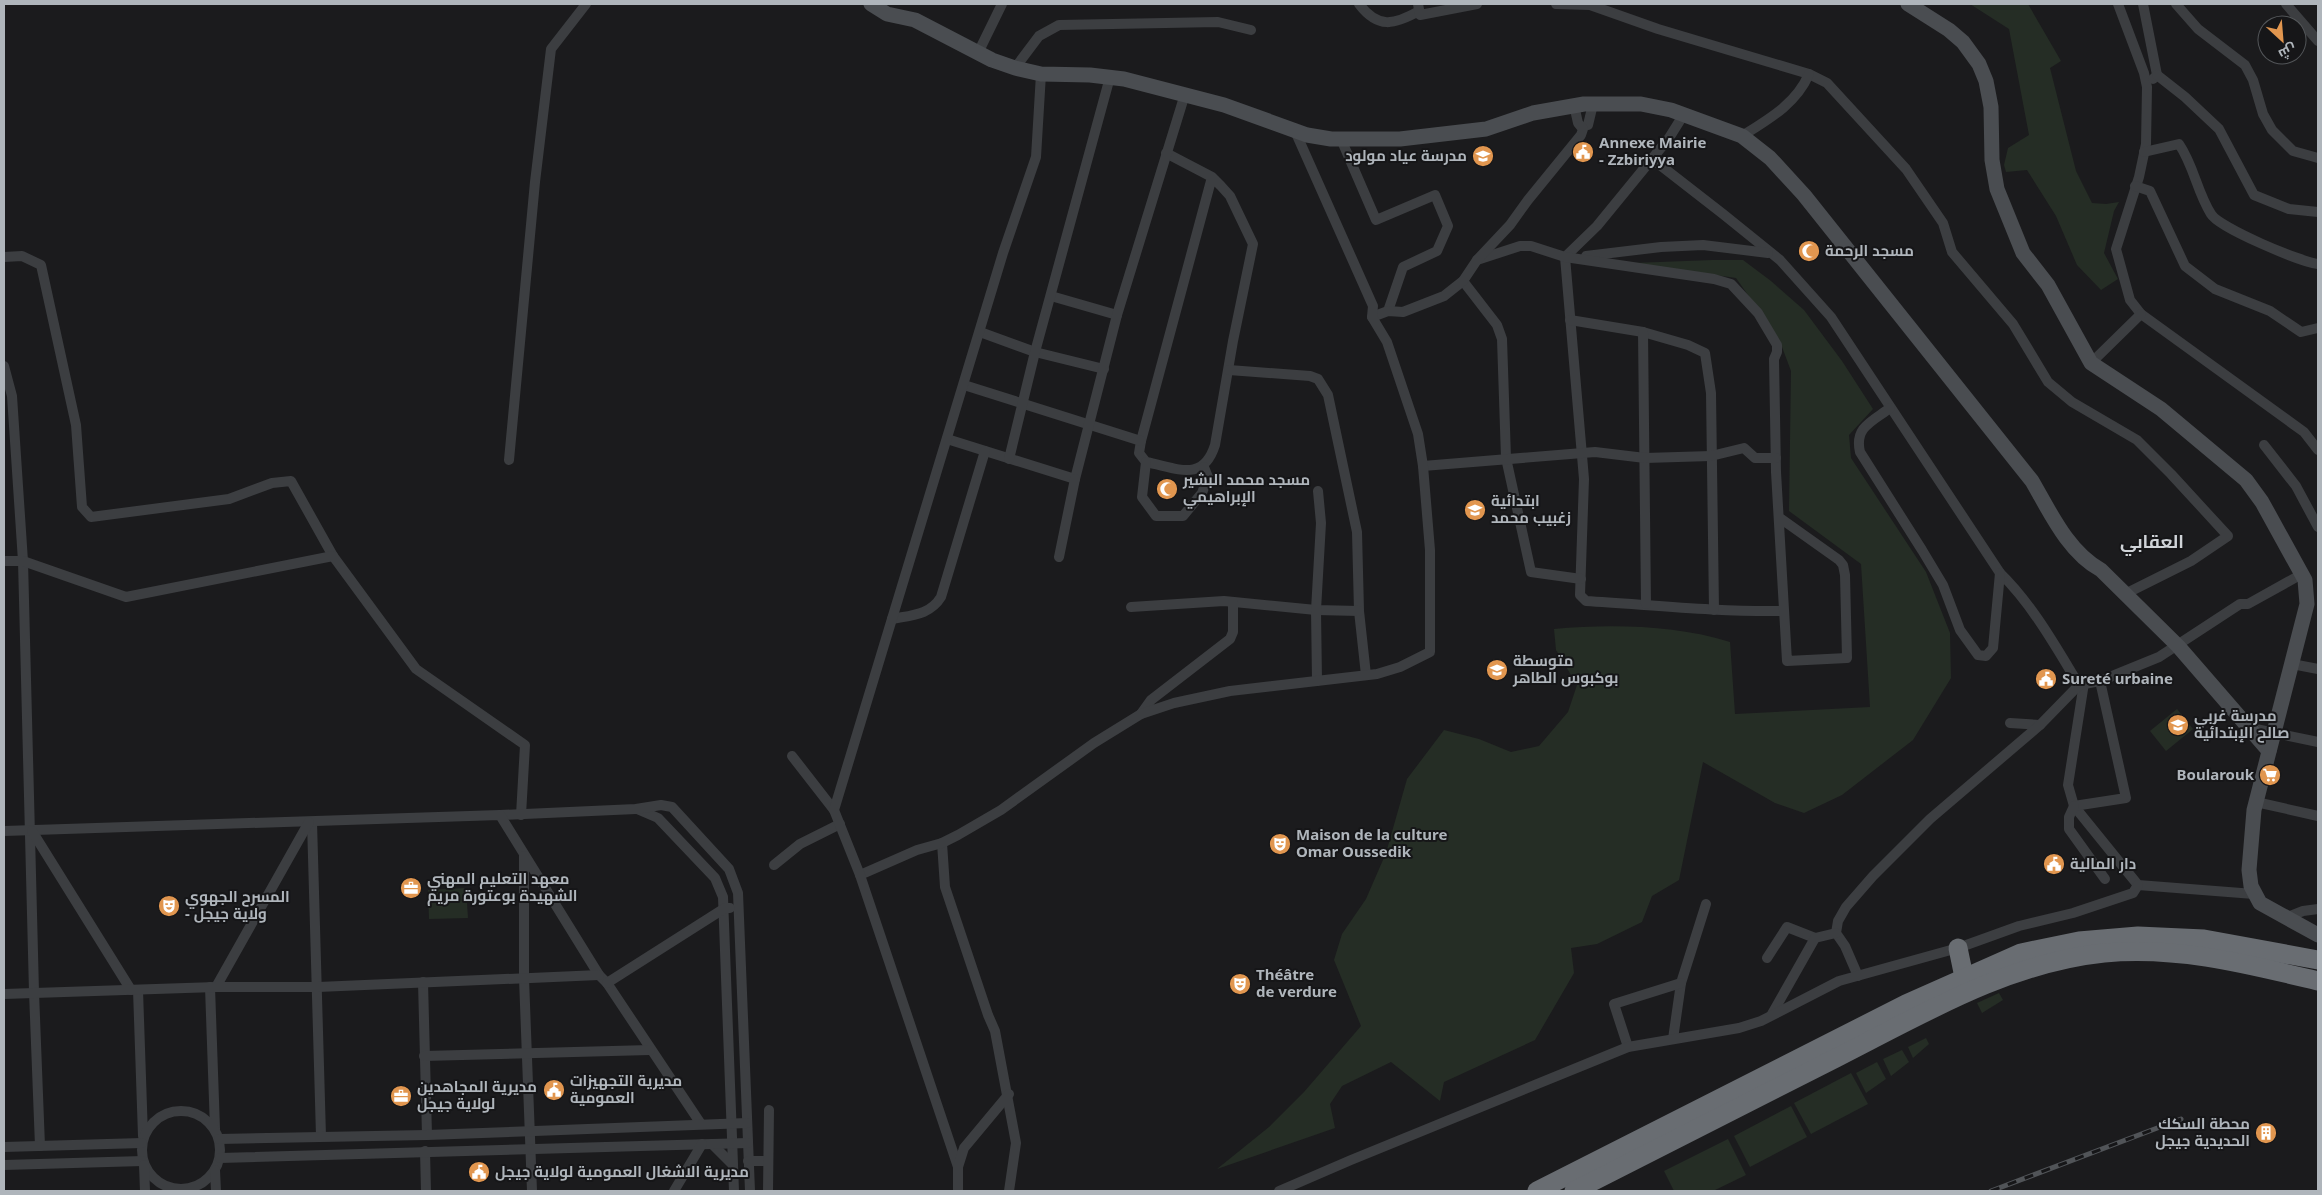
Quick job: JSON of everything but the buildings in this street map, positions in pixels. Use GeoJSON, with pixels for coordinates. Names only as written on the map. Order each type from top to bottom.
{"type":"FeatureCollection","features":[{"type":"Feature","properties":{"kind":"highway"},"geometry":{"type":"LineString","coordinates":[[1537,1191],[1897,1008],[1964,977],[2030,951],[2079,941],[2138,936],[2204,939],[2317,958]]}},
{"type":"Feature","properties":{"kind":"highway"},"geometry":{"type":"LineString","coordinates":[[1958,948],[1964,977]]}},
{"type":"Feature","properties":{"kind":"highway"},"geometry":{"type":"LineString","coordinates":[[1583,1189],[1954,999],[2039,965],[2106,953],[2184,953],[2248,963],[2318,982]]}},
{"type":"Feature","properties":{"kind":"main road"},"geometry":{"type":"LineString","coordinates":[[871,4],[890,9],[915,20],[992,60],[1015,68],[1041,74],[1110,77],[1224,105],[1307,135],[1341,139],[1400,138],[1486,129],[1533,113],[1574,105],[1641,104],[1684,114],[1742,136],[1770,158],[1804,195],[2032,480],[2053,517],[2080,554],[2089,564],[2101,570],[2178,646],[2269,750]]}},
{"type":"Feature","properties":{"kind":"main road"},"geometry":{"type":"LineString","coordinates":[[1908,4],[1949,30],[1966,46],[1979,64],[1986,81],[1991,107],[1992,160],[1997,189],[2022,253],[2048,285],[2091,363],[2161,409],[2246,480],[2262,502],[2305,580],[2313,605],[2292,664],[2256,802],[2249,864],[2250,880],[2254,894],[2263,906],[2318,935]]}},
{"type":"Feature","properties":{"kind":"street"},"geometry":{"type":"LineString","coordinates":[[508,460],[535,182],[551,49],[586,4]]}},
{"type":"Feature","properties":{"kind":"street"},"geometry":{"type":"LineString","coordinates":[[978,53],[1002,4]]}},
{"type":"Feature","properties":{"kind":"street"},"geometry":{"type":"LineString","coordinates":[[1359,4],[1371,17],[1387,23],[1399,21],[1419,7],[1420,15],[1477,4]]}},
{"type":"Feature","properties":{"kind":"street"},"geometry":{"type":"LineString","coordinates":[[1556,4],[1590,5],[1658,29],[1809,74],[1819,78],[1834,90],[1906,169],[1943,223],[1952,252],[2013,324],[2048,382],[2072,402],[2137,440],[2228,536],[2191,561],[2125,594]]}},
{"type":"Feature","properties":{"kind":"street"},"geometry":{"type":"LineString","coordinates":[[2118,4],[2144,73],[2146,84],[2147,131],[2144,152],[2136,186],[2116,248],[2130,300],[2140,314],[2304,432],[2318,450]]}},
{"type":"Feature","properties":{"kind":"street"},"geometry":{"type":"LineString","coordinates":[[2143,4],[2157,76],[2184,97],[2219,129],[2254,195],[2297,211],[2318,212]]}},
{"type":"Feature","properties":{"kind":"street"},"geometry":{"type":"LineString","coordinates":[[2176,4],[2198,29],[2244,65],[2253,80],[2263,114],[2272,130],[2293,151],[2318,158]]}},
{"type":"Feature","properties":{"kind":"street"},"geometry":{"type":"LineString","coordinates":[[2286,4],[2318,41]]}},
{"type":"Feature","properties":{"kind":"street"},"geometry":{"type":"LineString","coordinates":[[1015,68],[1039,36],[1059,25],[1218,22],[1251,30]]}},
{"type":"Feature","properties":{"kind":"street"},"geometry":{"type":"LineString","coordinates":[[834,810],[948,439],[1002,253],[1036,157],[1041,74]]}},
{"type":"Feature","properties":{"kind":"street"},"geometry":{"type":"LineString","coordinates":[[1742,136],[1784,108],[1802,89],[1809,74]]}},
{"type":"Feature","properties":{"kind":"street"},"geometry":{"type":"LineString","coordinates":[[2146,84],[2157,76]]}},
{"type":"Feature","properties":{"kind":"street"},"geometry":{"type":"LineString","coordinates":[[1009,458],[1035,352],[1110,77]]}},
{"type":"Feature","properties":{"kind":"street"},"geometry":{"type":"LineString","coordinates":[[1059,557],[1075,479],[1117,315],[1184,94]]}},
{"type":"Feature","properties":{"kind":"street"},"geometry":{"type":"LineString","coordinates":[[1588,125],[1593,104]]}},
{"type":"Feature","properties":{"kind":"street"},"geometry":{"type":"LineString","coordinates":[[1372,317],[1388,311],[1402,312],[1444,296],[1463,281],[1477,260],[1510,225],[1581,135],[1583,129],[1578,123],[1574,105]]}},
{"type":"Feature","properties":{"kind":"street"},"geometry":{"type":"LineString","coordinates":[[1684,114],[1669,138],[1597,226],[1565,258],[1584,486],[1579,590],[1586,601],[1734,612],[1783,611]]}},
{"type":"Feature","properties":{"kind":"street"},"geometry":{"type":"LineString","coordinates":[[860,875],[917,850],[942,843],[1001,810],[1094,743],[1140,714],[1174,703],[1230,691],[1366,675],[1393,669],[1430,652],[1430,550],[1423,466],[1416,428],[1407,395],[1387,342],[1372,317],[1373,306],[1295,131]]}},
{"type":"Feature","properties":{"kind":"street"},"geometry":{"type":"LineString","coordinates":[[1341,139],[1376,220],[1435,195],[1448,226],[1437,251],[1404,267],[1388,311]]}},
{"type":"Feature","properties":{"kind":"street"},"geometry":{"type":"LineString","coordinates":[[2144,152],[2179,144],[2188,158],[2212,216],[2259,244],[2318,264]]}},
{"type":"Feature","properties":{"kind":"street"},"geometry":{"type":"LineString","coordinates":[[1166,153],[1212,177],[1230,196],[1253,244],[1214,445],[1211,456],[1204,467],[1193,471]]}},
{"type":"Feature","properties":{"kind":"street"},"geometry":{"type":"LineString","coordinates":[[1651,158],[1723,214],[1792,272],[1831,317],[1890,408],[1952,497],[2000,574],[2011,584],[2081,684],[2068,785],[2074,806],[2138,885],[2254,894]]}},
{"type":"Feature","properties":{"kind":"street"},"geometry":{"type":"LineString","coordinates":[[1208,477],[1193,471],[1146,462],[1139,453],[1212,177]]}},
{"type":"Feature","properties":{"kind":"street"},"geometry":{"type":"LineString","coordinates":[[2136,186],[2150,191],[2185,266],[2215,289],[2270,311],[2301,332],[2318,328]]}},
{"type":"Feature","properties":{"kind":"street"},"geometry":{"type":"LineString","coordinates":[[1565,258],[1688,245],[1769,253]]}},
{"type":"Feature","properties":{"kind":"street"},"geometry":{"type":"LineString","coordinates":[[1477,260],[1520,246],[1531,246],[1565,258],[1714,279],[1731,284],[1758,313],[1777,345],[1774,359],[1776,458],[1787,662],[1847,658],[1845,575],[1843,565],[1839,560],[1780,518]]}},
{"type":"Feature","properties":{"kind":"street"},"geometry":{"type":"LineString","coordinates":[[4,257],[22,256],[41,265],[76,425],[82,507],[91,517],[229,499],[272,483],[291,481],[333,556],[416,670],[524,745],[521,815]]}},
{"type":"Feature","properties":{"kind":"street"},"geometry":{"type":"LineString","coordinates":[[1463,281],[1497,325],[1502,339],[1506,458],[1531,572],[1581,579]]}},
{"type":"Feature","properties":{"kind":"street"},"geometry":{"type":"LineString","coordinates":[[1051,296],[1117,315]]}},
{"type":"Feature","properties":{"kind":"street"},"geometry":{"type":"LineString","coordinates":[[2091,363],[2140,314]]}},
{"type":"Feature","properties":{"kind":"street"},"geometry":{"type":"LineString","coordinates":[[1570,320],[1643,332],[1688,345],[1705,353],[1711,393],[1714,610]]}},
{"type":"Feature","properties":{"kind":"street"},"geometry":{"type":"LineString","coordinates":[[980,332],[1035,352],[1104,369]]}},
{"type":"Feature","properties":{"kind":"street"},"geometry":{"type":"LineString","coordinates":[[1643,332],[1646,604]]}},
{"type":"Feature","properties":{"kind":"street"},"geometry":{"type":"LineString","coordinates":[[4,366],[12,396],[23,561],[34,992],[40,1146]]}},
{"type":"Feature","properties":{"kind":"street"},"geometry":{"type":"LineString","coordinates":[[1229,370],[1310,376],[1318,379],[1328,395],[1357,532],[1359,611],[1366,675]]}},
{"type":"Feature","properties":{"kind":"street"},"geometry":{"type":"LineString","coordinates":[[964,385],[1141,441]]}},
{"type":"Feature","properties":{"kind":"street"},"geometry":{"type":"LineString","coordinates":[[1890,408],[1861,429],[1857,439],[1860,452],[1942,586],[1960,630],[1978,655],[1982,656],[1986,656],[1993,648],[2000,574]]}},
{"type":"Feature","properties":{"kind":"street"},"geometry":{"type":"LineString","coordinates":[[948,439],[1075,479]]}},
{"type":"Feature","properties":{"kind":"street"},"geometry":{"type":"LineString","coordinates":[[2264,445],[2296,486],[2318,527]]}},
{"type":"Feature","properties":{"kind":"street"},"geometry":{"type":"LineString","coordinates":[[1423,466],[1595,452],[1645,458],[1711,456],[1744,448],[1754,458],[1776,458]]}},
{"type":"Feature","properties":{"kind":"street"},"geometry":{"type":"LineString","coordinates":[[892,619],[926,612],[936,606],[941,597],[985,451]]}},
{"type":"Feature","properties":{"kind":"street"},"geometry":{"type":"LineString","coordinates":[[1146,462],[1142,497],[1156,516],[1183,516],[1202,492],[1208,477],[1204,467]]}},
{"type":"Feature","properties":{"kind":"street"},"geometry":{"type":"LineString","coordinates":[[1317,681],[1316,610],[1321,523],[1318,491]]}},
{"type":"Feature","properties":{"kind":"street"},"geometry":{"type":"LineString","coordinates":[[4,561],[23,561],[126,597],[333,556]]}},
{"type":"Feature","properties":{"kind":"street"},"geometry":{"type":"LineString","coordinates":[[1858,976],[1845,946],[1836,933],[1838,921],[1846,907],[1873,876],[1930,819],[2040,725],[2081,684],[2100,681],[2158,657],[2178,646],[2240,604],[2248,604],[2302,574]]}},
{"type":"Feature","properties":{"kind":"street"},"geometry":{"type":"LineString","coordinates":[[1131,607],[1233,602],[1316,610],[1359,611]]}},
{"type":"Feature","properties":{"kind":"street"},"geometry":{"type":"LineString","coordinates":[[1140,714],[1151,700],[1230,639],[1233,632],[1233,602]]}},
{"type":"Feature","properties":{"kind":"street"},"geometry":{"type":"LineString","coordinates":[[2292,664],[2318,669]]}},
{"type":"Feature","properties":{"kind":"street"},"geometry":{"type":"LineString","coordinates":[[2074,806],[2126,798],[2100,681]]}},
{"type":"Feature","properties":{"kind":"street"},"geometry":{"type":"LineString","coordinates":[[2010,723],[2040,725]]}},
{"type":"Feature","properties":{"kind":"street"},"geometry":{"type":"LineString","coordinates":[[2251,728],[2318,742]]}},
{"type":"Feature","properties":{"kind":"street"},"geometry":{"type":"LineString","coordinates":[[792,756],[834,810],[840,824],[860,875],[958,1167]]}},
{"type":"Feature","properties":{"kind":"street"},"geometry":{"type":"LineString","coordinates":[[2256,802],[2318,816]]}},
{"type":"Feature","properties":{"kind":"street"},"geometry":{"type":"LineString","coordinates":[[4,831],[500,816],[636,809],[661,804],[672,807],[729,869],[738,892],[750,1191]]}},
{"type":"Feature","properties":{"kind":"street"},"geometry":{"type":"LineString","coordinates":[[2074,806],[2070,816],[2069,829],[2105,879]]}},
{"type":"Feature","properties":{"kind":"street"},"geometry":{"type":"LineString","coordinates":[[636,809],[658,818],[715,878],[723,897],[725,908],[734,1191]]}},
{"type":"Feature","properties":{"kind":"street"},"geometry":{"type":"LineString","coordinates":[[500,816],[599,975],[607,983],[650,1050],[703,1124],[707,1144],[733,1164]]}},
{"type":"Feature","properties":{"kind":"street"},"geometry":{"type":"LineString","coordinates":[[144,1163],[150,1175],[160,1184],[171,1189],[184,1190],[196,1187],[207,1180],[215,1170],[220,1158],[217,1134],[213,987],[310,822]]}},
{"type":"Feature","properties":{"kind":"street"},"geometry":{"type":"LineString","coordinates":[[310,822],[318,987],[321,1136]]}},
{"type":"Feature","properties":{"kind":"street"},"geometry":{"type":"LineString","coordinates":[[774,865],[800,844],[840,824]]}},
{"type":"Feature","properties":{"kind":"street"},"geometry":{"type":"LineString","coordinates":[[31,830],[135,990],[145,1191]]}},
{"type":"Feature","properties":{"kind":"street"},"geometry":{"type":"LineString","coordinates":[[942,843],[945,887],[995,1031],[1009,1094],[1016,1143],[1010,1191]]}},
{"type":"Feature","properties":{"kind":"street"},"geometry":{"type":"LineString","coordinates":[[524,855],[524,978],[532,1191]]}},
{"type":"Feature","properties":{"kind":"street"},"geometry":{"type":"LineString","coordinates":[[1278,1191],[1628,1047],[1739,1028],[1772,1015],[1839,981],[1958,948],[2018,926],[2073,913],[2133,893],[2138,885]]}},
{"type":"Feature","properties":{"kind":"street"},"geometry":{"type":"LineString","coordinates":[[1673,1039],[1681,983],[1706,904]]}},
{"type":"Feature","properties":{"kind":"street"},"geometry":{"type":"LineString","coordinates":[[607,983],[725,908],[739,908]]}},
{"type":"Feature","properties":{"kind":"street"},"geometry":{"type":"LineString","coordinates":[[2286,918],[2303,911],[2318,909]]}},
{"type":"Feature","properties":{"kind":"street"},"geometry":{"type":"LineString","coordinates":[[1767,958],[1787,927],[1815,938],[1836,933]]}},
{"type":"Feature","properties":{"kind":"street"},"geometry":{"type":"LineString","coordinates":[[1772,1015],[1815,938]]}},
{"type":"Feature","properties":{"kind":"street"},"geometry":{"type":"LineString","coordinates":[[4,994],[213,987],[318,987],[599,975]]}},
{"type":"Feature","properties":{"kind":"street"},"geometry":{"type":"LineString","coordinates":[[423,982],[427,1135]]}},
{"type":"Feature","properties":{"kind":"street"},"geometry":{"type":"LineString","coordinates":[[1628,1047],[1614,1004],[1681,983]]}},
{"type":"Feature","properties":{"kind":"street"},"geometry":{"type":"LineString","coordinates":[[424,1056],[650,1050]]}},
{"type":"Feature","properties":{"kind":"street"},"geometry":{"type":"LineString","coordinates":[[958,1191],[958,1167],[964,1148],[1009,1094]]}},
{"type":"Feature","properties":{"kind":"street"},"geometry":{"type":"LineString","coordinates":[[768,1191],[769,1110]]}},
{"type":"Feature","properties":{"kind":"street"},"geometry":{"type":"LineString","coordinates":[[143,1141],[149,1126],[159,1117],[172,1112],[185,1111],[198,1114],[209,1122],[217,1134]]}},
{"type":"Feature","properties":{"kind":"street"},"geometry":{"type":"LineString","coordinates":[[217,1134],[321,1136],[427,1135],[747,1123]]}},
{"type":"Feature","properties":{"kind":"street"},"geometry":{"type":"LineString","coordinates":[[4,1147],[143,1141]]}},
{"type":"Feature","properties":{"kind":"street"},"geometry":{"type":"LineString","coordinates":[[220,1158],[748,1143]]}},
{"type":"Feature","properties":{"kind":"street"},"geometry":{"type":"LineString","coordinates":[[674,1191],[707,1144]]}},
{"type":"Feature","properties":{"kind":"street"},"geometry":{"type":"LineString","coordinates":[[425,1151],[426,1191]]}},
{"type":"Feature","properties":{"kind":"street"},"geometry":{"type":"LineString","coordinates":[[748,1161],[768,1161]]}},
{"type":"Feature","properties":{"kind":"street"},"geometry":{"type":"LineString","coordinates":[[4,1165],[144,1163]]}},
{"type":"Feature","properties":{"kind":"street"},"geometry":{"type":"LineString","coordinates":[[215,1170],[216,1191]]}},
{"type":"Feature","properties":{"kind":"shaded area"},"geometry":{"type":"Polygon","coordinates":[[[1970,4],[2028,4],[2061,61],[2050,68],[2076,171],[2092,203],[2106,204],[2119,202],[2114,211],[2104,253],[2118,279],[2101,290],[2077,265],[2056,216],[2027,170],[2006,172],[2004,165],[2008,148],[2029,135],[2009,29],[1970,4]]]}},
{"type":"Feature","properties":{"kind":"shaded area"},"geometry":{"type":"Polygon","coordinates":[[[1743,260],[1771,281],[1804,310],[1842,361],[1873,409],[1849,435],[1851,458],[1926,572],[1950,633],[1951,678],[1913,740],[1842,795],[1804,813],[1775,803],[1703,762],[1679,880],[1652,896],[1642,922],[1597,944],[1571,948],[1574,973],[1535,1040],[1444,1082],[1440,1101],[1391,1062],[1342,1086],[1330,1104],[1335,1128],[1217,1169],[1269,1127],[1304,1092],[1361,1026],[1334,960],[1342,934],[1366,899],[1386,853],[1407,779],[1444,730],[1479,739],[1511,752],[1539,746],[1568,712],[1577,685],[1556,650],[1554,629],[1620,626],[1643,627],[1687,632],[1730,642],[1735,714],[1870,707],[1861,564],[1789,511],[1791,371],[1779,339],[1736,278],[1633,263],[1743,260]]]}},
{"type":"Feature","properties":{"kind":"shaded area"},"geometry":{"type":"Polygon","coordinates":[[[2177,709],[2193,729],[2166,751],[2150,731],[2177,709]]]}},
{"type":"Feature","properties":{"kind":"shaded area"},"geometry":{"type":"Polygon","coordinates":[[[466,888],[468,918],[429,919],[428,890],[466,888]]]}},
{"type":"Feature","properties":{"kind":"shaded area"},"geometry":{"type":"Polygon","coordinates":[[[1999,993],[2003,1000],[1982,1013],[1977,1003],[1999,993]]]}},
{"type":"Feature","properties":{"kind":"shaded area"},"geometry":{"type":"Polygon","coordinates":[[[1926,1038],[1929,1044],[1913,1058],[1908,1047],[1926,1038]]]}},
{"type":"Feature","properties":{"kind":"shaded area"},"geometry":{"type":"Polygon","coordinates":[[[1902,1050],[1909,1062],[1891,1076],[1883,1059],[1902,1050]]]}},
{"type":"Feature","properties":{"kind":"shaded area"},"geometry":{"type":"Polygon","coordinates":[[[1877,1062],[1886,1079],[1866,1093],[1856,1073],[1877,1062]]]}},
{"type":"Feature","properties":{"kind":"shaded area"},"geometry":{"type":"Polygon","coordinates":[[[1851,1073],[1868,1104],[1811,1134],[1794,1103],[1851,1073]]]}},
{"type":"Feature","properties":{"kind":"shaded area"},"geometry":{"type":"Polygon","coordinates":[[[1791,1106],[1807,1137],[1750,1167],[1734,1136],[1791,1106]]]}},
{"type":"Feature","properties":{"kind":"shaded area"},"geometry":{"type":"Polygon","coordinates":[[[1728,1139],[1746,1175],[1713,1191],[1674,1191],[1664,1171],[1728,1139]]]}},
{"type":"Feature","properties":{"kind":"railway"},"geometry":{"type":"LineString","coordinates":[[1991,1191],[2181,1119]]}},
{"type":"Feature","properties":{"kind":"place","name":"Annexe Mairie - Zzbiriyya"},"geometry":{"type":"Point","coordinates":[1583,152]}},
{"type":"Feature","properties":{"kind":"place","name":"مدرسة عياد مولود"},"geometry":{"type":"Point","coordinates":[1483,156]}},
{"type":"Feature","properties":{"kind":"place","name":"مسجد الرحمة"},"geometry":{"type":"Point","coordinates":[1809,251]}},
{"type":"Feature","properties":{"kind":"place","name":"مسجد محمد البشير الإبراهيمي"},"geometry":{"type":"Point","coordinates":[1167,489]}},
{"type":"Feature","properties":{"kind":"place","name":"ابتدائية زغبيب محمد"},"geometry":{"type":"Point","coordinates":[1475,510]}},
{"type":"Feature","properties":{"kind":"place","name":"متوسطة بوكبوس الطاهر"},"geometry":{"type":"Point","coordinates":[1497,670]}},
{"type":"Feature","properties":{"kind":"place","name":"Sureté urbaine"},"geometry":{"type":"Point","coordinates":[2046,679]}},
{"type":"Feature","properties":{"kind":"place","name":"مدرسة غربي صالح الإبتدائية"},"geometry":{"type":"Point","coordinates":[2178,725]}},
{"type":"Feature","properties":{"kind":"place","name":"Boularouk"},"geometry":{"type":"Point","coordinates":[2270,775]}},
{"type":"Feature","properties":{"kind":"place","name":"Maison de la culture Omar Oussedik"},"geometry":{"type":"Point","coordinates":[1280,844]}},
{"type":"Feature","properties":{"kind":"place","name":"دار المالية"},"geometry":{"type":"Point","coordinates":[2054,864]}},
{"type":"Feature","properties":{"kind":"place","name":"معهد التعليم المهني الشهيدة بوعتورة مريم"},"geometry":{"type":"Point","coordinates":[411,888]}},
{"type":"Feature","properties":{"kind":"place","name":"المسرح الجهوي - ولاية جيجل"},"geometry":{"type":"Point","coordinates":[169,906]}},
{"type":"Feature","properties":{"kind":"place","name":"Théâtre de verdure"},"geometry":{"type":"Point","coordinates":[1240,984]}},
{"type":"Feature","properties":{"kind":"place","name":"مديرية التجهيزات العمومية"},"geometry":{"type":"Point","coordinates":[554,1090]}},
{"type":"Feature","properties":{"kind":"place","name":"مديرية المجاهدين لولاية جيجل"},"geometry":{"type":"Point","coordinates":[401,1096]}},
{"type":"Feature","properties":{"kind":"place","name":"محطة السكك الحديدية جيجل"},"geometry":{"type":"Point","coordinates":[2266,1133]}},
{"type":"Feature","properties":{"kind":"place","name":"مديرية الاشغال العمومية لولاية جيجل"},"geometry":{"type":"Point","coordinates":[479,1172]}},
{"type":"Feature","properties":{"kind":"district","name":"العقابي"},"geometry":{"type":"Point","coordinates":[2152,542]}}]}
